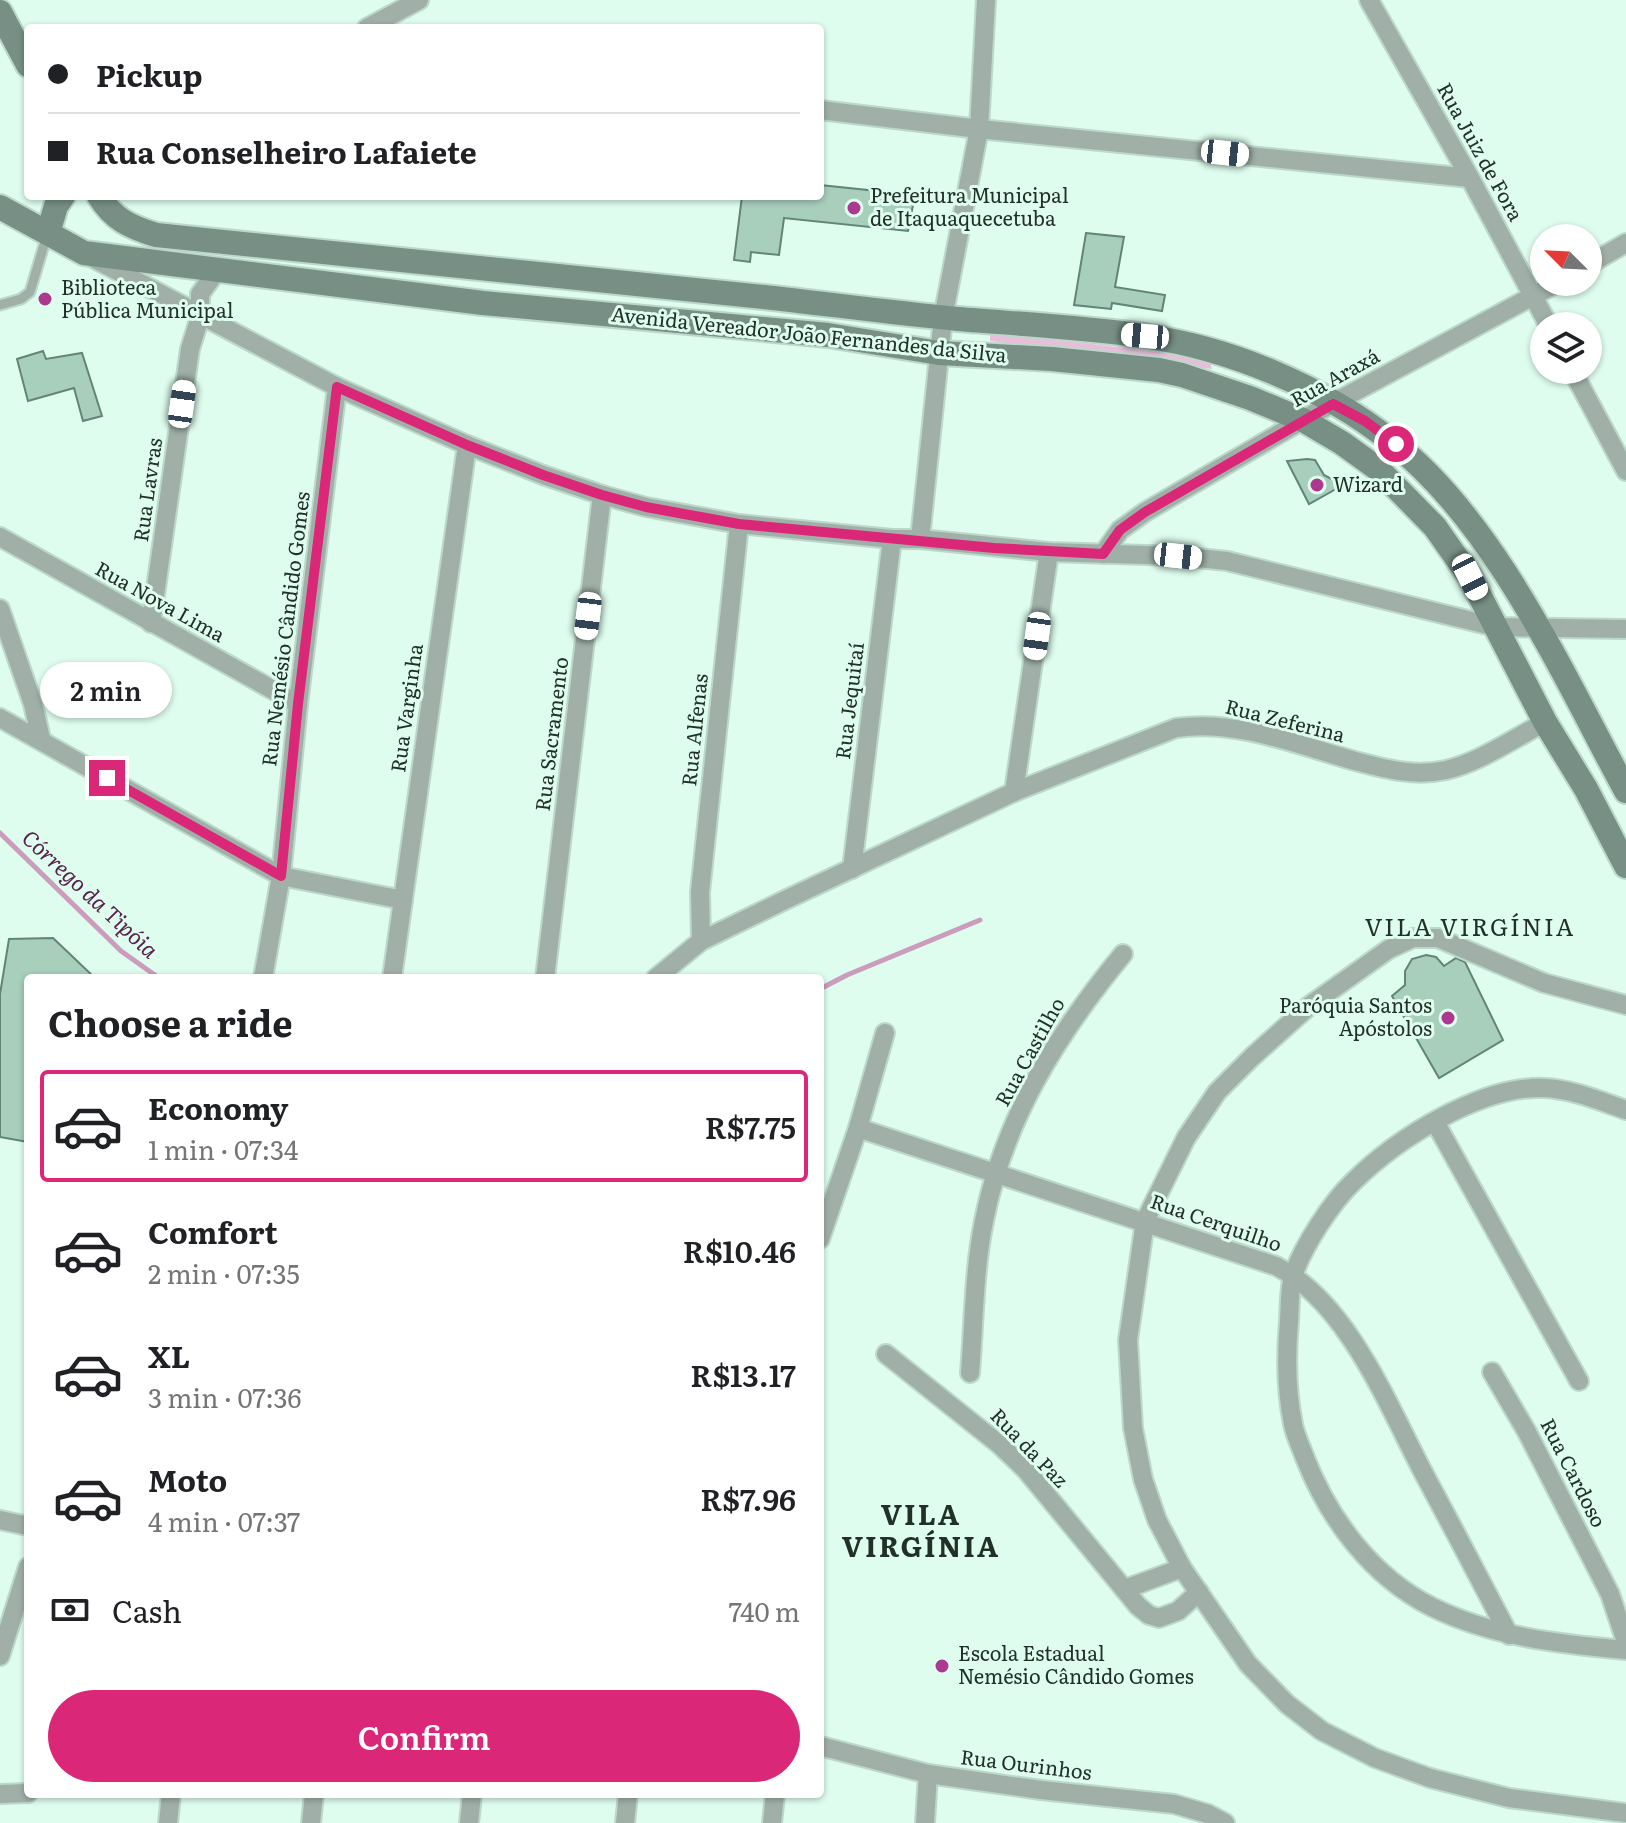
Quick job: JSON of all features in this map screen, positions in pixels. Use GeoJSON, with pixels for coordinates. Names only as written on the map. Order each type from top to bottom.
{"type":"FeatureCollection","features":[{"type":"Feature","properties":{"kind":"main road"},"geometry":{"type":"LineString","coordinates":[[0,12],[24,57]]}},
{"type":"Feature","properties":{"kind":"main road"},"geometry":{"type":"LineString","coordinates":[[48,233],[60,200]]}},
{"type":"Feature","properties":{"kind":"main road"},"geometry":{"type":"LineString","coordinates":[[0,207],[84,253],[105,232],[104,204]]}},
{"type":"Feature","properties":{"kind":"main road","name":"Avenida Vereador João Fernandes da Silva"},"geometry":{"type":"LineString","coordinates":[[104,204],[125,224],[156,235],[943,318],[1145,336],[1208,350],[1241,362],[1305,388],[1365,421],[1396,444],[1430,476],[1486,543],[1626,791]]}},
{"type":"Feature","properties":{"kind":"main road","name":"Avenida Vereador João Fernandes da Silva"},"geometry":{"type":"LineString","coordinates":[[84,253],[483,303],[828,335],[939,353],[1052,359],[1159,370],[1205,382],[1303,420],[1378,469],[1406,495],[1452,549],[1626,866]]}},
{"type":"Feature","properties":{"kind":"main road"},"geometry":{"type":"LineString","coordinates":[[566,310],[573,277]]}},
{"type":"Feature","properties":{"kind":"street"},"geometry":{"type":"LineString","coordinates":[[374,24],[419,0]]}},
{"type":"Feature","properties":{"kind":"street"},"geometry":{"type":"LineString","coordinates":[[920,539],[943,318],[979,129],[986,0]]}},
{"type":"Feature","properties":{"kind":"street","name":"Rua Juiz de Fora"},"geometry":{"type":"LineString","coordinates":[[1369,0],[1530,289]]}},
{"type":"Feature","properties":{"kind":"street"},"geometry":{"type":"LineString","coordinates":[[824,110],[1470,178]]}},
{"type":"Feature","properties":{"kind":"street"},"geometry":{"type":"LineString","coordinates":[[1602,257],[1626,243]]}},
{"type":"Feature","properties":{"kind":"street"},"geometry":{"type":"LineString","coordinates":[[84,253],[337,387],[467,445],[602,495],[646,507],[739,524],[892,539],[1049,552],[1163,555],[1227,561],[1496,627],[1626,629]]}},
{"type":"Feature","properties":{"kind":"street","name":"Rua Lavras"},"geometry":{"type":"LineString","coordinates":[[151,623],[190,349],[200,317],[200,294],[213,276],[223,270]]}},
{"type":"Feature","properties":{"kind":"street","name":"Rua Juiz de Fora"},"geometry":{"type":"LineString","coordinates":[[1534,296],[1542,312]]}},
{"type":"Feature","properties":{"kind":"street","name":"Rua Araxá"},"geometry":{"type":"LineString","coordinates":[[1103,554],[1120,530],[1145,512],[1303,420],[1534,296]]}},
{"type":"Feature","properties":{"kind":"street"},"geometry":{"type":"LineString","coordinates":[[1579,384],[1626,471]]}},
{"type":"Feature","properties":{"kind":"street","name":"Rua Nemésio Cândido Gomes"},"geometry":{"type":"LineString","coordinates":[[264,974],[281,876],[298,704],[337,387]]}},
{"type":"Feature","properties":{"kind":"street","name":"Rua Varginha"},"geometry":{"type":"LineString","coordinates":[[393,974],[467,445]]}},
{"type":"Feature","properties":{"kind":"street","name":"Rua Sacramento"},"geometry":{"type":"LineString","coordinates":[[545,974],[602,495]]}},
{"type":"Feature","properties":{"kind":"street","name":"Rua Alfenas"},"geometry":{"type":"LineString","coordinates":[[701,941],[700,892],[739,524]]}},
{"type":"Feature","properties":{"kind":"street","name":"Rua Nova Lima"},"geometry":{"type":"LineString","coordinates":[[0,537],[298,704]]}},
{"type":"Feature","properties":{"kind":"street","name":"Rua Jequitaí"},"geometry":{"type":"LineString","coordinates":[[852,869],[892,539]]}},
{"type":"Feature","properties":{"kind":"street"},"geometry":{"type":"LineString","coordinates":[[661,974],[701,941],[1014,792],[1049,552]]}},
{"type":"Feature","properties":{"kind":"street"},"geometry":{"type":"LineString","coordinates":[[0,609],[33,704],[41,739]]}},
{"type":"Feature","properties":{"kind":"street"},"geometry":{"type":"LineString","coordinates":[[0,718],[281,876],[403,900]]}},
{"type":"Feature","properties":{"kind":"street","name":"Rua Zeferina"},"geometry":{"type":"LineString","coordinates":[[1014,792],[1176,728],[1201,724],[1234,728],[1388,770],[1417,774],[1448,770],[1545,722]]}},
{"type":"Feature","properties":{"kind":"street"},"geometry":{"type":"LineString","coordinates":[[1626,1005],[1544,983],[1438,938],[1413,938],[1389,949],[1309,1006],[1252,1057],[1217,1092],[1186,1138],[1145,1221],[1128,1340],[1133,1428],[1147,1493],[1157,1520],[1182,1568],[1248,1664],[1287,1704],[1322,1731],[1375,1758],[1430,1778],[1509,1798],[1626,1813]]}},
{"type":"Feature","properties":{"kind":"street","name":"Rua Castilho"},"geometry":{"type":"LineString","coordinates":[[970,1373],[983,1223],[996,1173],[1038,1075],[1080,1006],[1123,954]]}},
{"type":"Feature","properties":{"kind":"street"},"geometry":{"type":"LineString","coordinates":[[824,1227],[858,1128],[885,1033]]}},
{"type":"Feature","properties":{"kind":"street"},"geometry":{"type":"LineString","coordinates":[[1626,1110],[1582,1095],[1545,1088],[1512,1090],[1486,1097],[1392,1148],[1353,1182],[1327,1211],[1293,1275],[1286,1372],[1293,1426],[1315,1482],[1339,1526],[1365,1555],[1404,1590],[1469,1623],[1509,1635],[1626,1650]]}},
{"type":"Feature","properties":{"kind":"street"},"geometry":{"type":"LineString","coordinates":[[1435,1122],[1579,1381]]}},
{"type":"Feature","properties":{"kind":"street","name":"Rua Cerquilho"},"geometry":{"type":"LineString","coordinates":[[858,1128],[1145,1221],[1276,1266],[1293,1275],[1326,1305],[1349,1336],[1509,1635]]}},
{"type":"Feature","properties":{"kind":"street","name":"Rua da Paz"},"geometry":{"type":"LineString","coordinates":[[886,1354],[1000,1445],[1026,1470],[1138,1606],[1149,1615],[1159,1618],[1178,1611],[1199,1592]]}},
{"type":"Feature","properties":{"kind":"street","name":"Rua Cardoso"},"geometry":{"type":"LineString","coordinates":[[1492,1372],[1527,1432],[1610,1594],[1626,1642]]}},
{"type":"Feature","properties":{"kind":"street"},"geometry":{"type":"LineString","coordinates":[[0,1520],[24,1525]]}},
{"type":"Feature","properties":{"kind":"street"},"geometry":{"type":"LineString","coordinates":[[1125,1589],[1182,1568]]}},
{"type":"Feature","properties":{"kind":"street"},"geometry":{"type":"LineString","coordinates":[[0,1656],[24,1580]]}},
{"type":"Feature","properties":{"kind":"street","name":"Rua Ourinhos"},"geometry":{"type":"LineString","coordinates":[[824,1747],[928,1774],[1174,1804],[1208,1814],[1225,1823]]}},
{"type":"Feature","properties":{"kind":"street"},"geometry":{"type":"LineString","coordinates":[[925,1823],[928,1774]]}},
{"type":"Feature","properties":{"kind":"street"},"geometry":{"type":"LineString","coordinates":[[0,1794],[24,1793]]}},
{"type":"Feature","properties":{"kind":"street"},"geometry":{"type":"LineString","coordinates":[[168,1823],[171,1798]]}},
{"type":"Feature","properties":{"kind":"street"},"geometry":{"type":"LineString","coordinates":[[311,1823],[314,1798]]}},
{"type":"Feature","properties":{"kind":"street"},"geometry":{"type":"LineString","coordinates":[[469,1823],[472,1798]]}},
{"type":"Feature","properties":{"kind":"street"},"geometry":{"type":"LineString","coordinates":[[625,1823],[628,1798]]}},
{"type":"Feature","properties":{"kind":"street"},"geometry":{"type":"LineString","coordinates":[[772,1823],[775,1798]]}},
{"type":"Feature","properties":{"kind":"lane"},"geometry":{"type":"LineString","coordinates":[[0,305],[21,299],[30,292],[48,233]]}},
{"type":"Feature","properties":{"kind":"shaded area"},"geometry":{"type":"Polygon","coordinates":[[[990,332],[1209,358],[1212,369],[990,341],[990,332]]]}},
{"type":"Feature","properties":{"kind":"building"},"geometry":{"type":"Polygon","coordinates":[[[824,185],[915,195],[908,231],[784,218],[779,255],[751,252],[750,262],[734,260],[742,200],[824,200],[824,185]]]}},
{"type":"Feature","properties":{"kind":"building"},"geometry":{"type":"Polygon","coordinates":[[[1086,233],[1124,237],[1115,287],[1165,295],[1162,311],[1112,303],[1111,309],[1074,305],[1086,233]]]}},
{"type":"Feature","properties":{"kind":"building"},"geometry":{"type":"Polygon","coordinates":[[[43,351],[46,359],[82,353],[102,416],[83,421],[74,388],[28,401],[17,359],[43,351]]]}},
{"type":"Feature","properties":{"kind":"building","name":"Wizard"},"geometry":{"type":"Polygon","coordinates":[[[1315,460],[1324,475],[1335,481],[1336,489],[1309,504],[1287,461],[1315,460]]]}},
{"type":"Feature","properties":{"kind":"building"},"geometry":{"type":"Polygon","coordinates":[[[53,938],[91,974],[24,974],[24,1141],[0,1137],[0,994],[9,939],[53,938]]]}},
{"type":"Feature","properties":{"kind":"building","name":"Paróquia Santos Apóstolos"},"geometry":{"type":"Polygon","coordinates":[[[1426,955],[1436,957],[1444,966],[1456,958],[1465,962],[1503,1040],[1439,1078],[1392,996],[1405,985],[1405,971],[1412,959],[1426,955]]]}},
{"type":"Feature","properties":{"kind":"waterway","name":"Córrego da Tipóia"},"geometry":{"type":"LineString","coordinates":[[0,833],[121,951],[153,974]]}},
{"type":"Feature","properties":{"kind":"waterway"},"geometry":{"type":"LineString","coordinates":[[824,987],[980,920]]}},
{"type":"Feature","properties":{"kind":"place","name":"Prefeitura Municipal de Itaquaquecetuba"},"geometry":{"type":"Point","coordinates":[854,208]}},
{"type":"Feature","properties":{"kind":"place","name":"Biblioteca Pública Municipal"},"geometry":{"type":"Point","coordinates":[45,299]}},
{"type":"Feature","properties":{"kind":"place","name":"Wizard"},"geometry":{"type":"Point","coordinates":[1317,485]}},
{"type":"Feature","properties":{"kind":"place","name":"Paróquia Santos Apóstolos"},"geometry":{"type":"Point","coordinates":[1448,1018]}},
{"type":"Feature","properties":{"kind":"place","name":"Escola Estadual Nemésio Cândido Gomes"},"geometry":{"type":"Point","coordinates":[942,1666]}},
{"type":"Feature","properties":{"kind":"district","name":"VILA VIRGÍNIA"},"geometry":{"type":"Point","coordinates":[1470,928]}},
{"type":"Feature","properties":{"kind":"district","name":"VILA VIRGÍNIA"},"geometry":{"type":"Point","coordinates":[921,1531]}},
{"type":"Feature","properties":{"kind":"route"},"geometry":{"type":"LineString","coordinates":[[107,778],[281,876],[298,704],[337,387],[543,475],[646,507],[739,524],[1049,552],[1103,554],[1120,530],[1145,512],[1333,404],[1365,421],[1396,444]]}}]}
